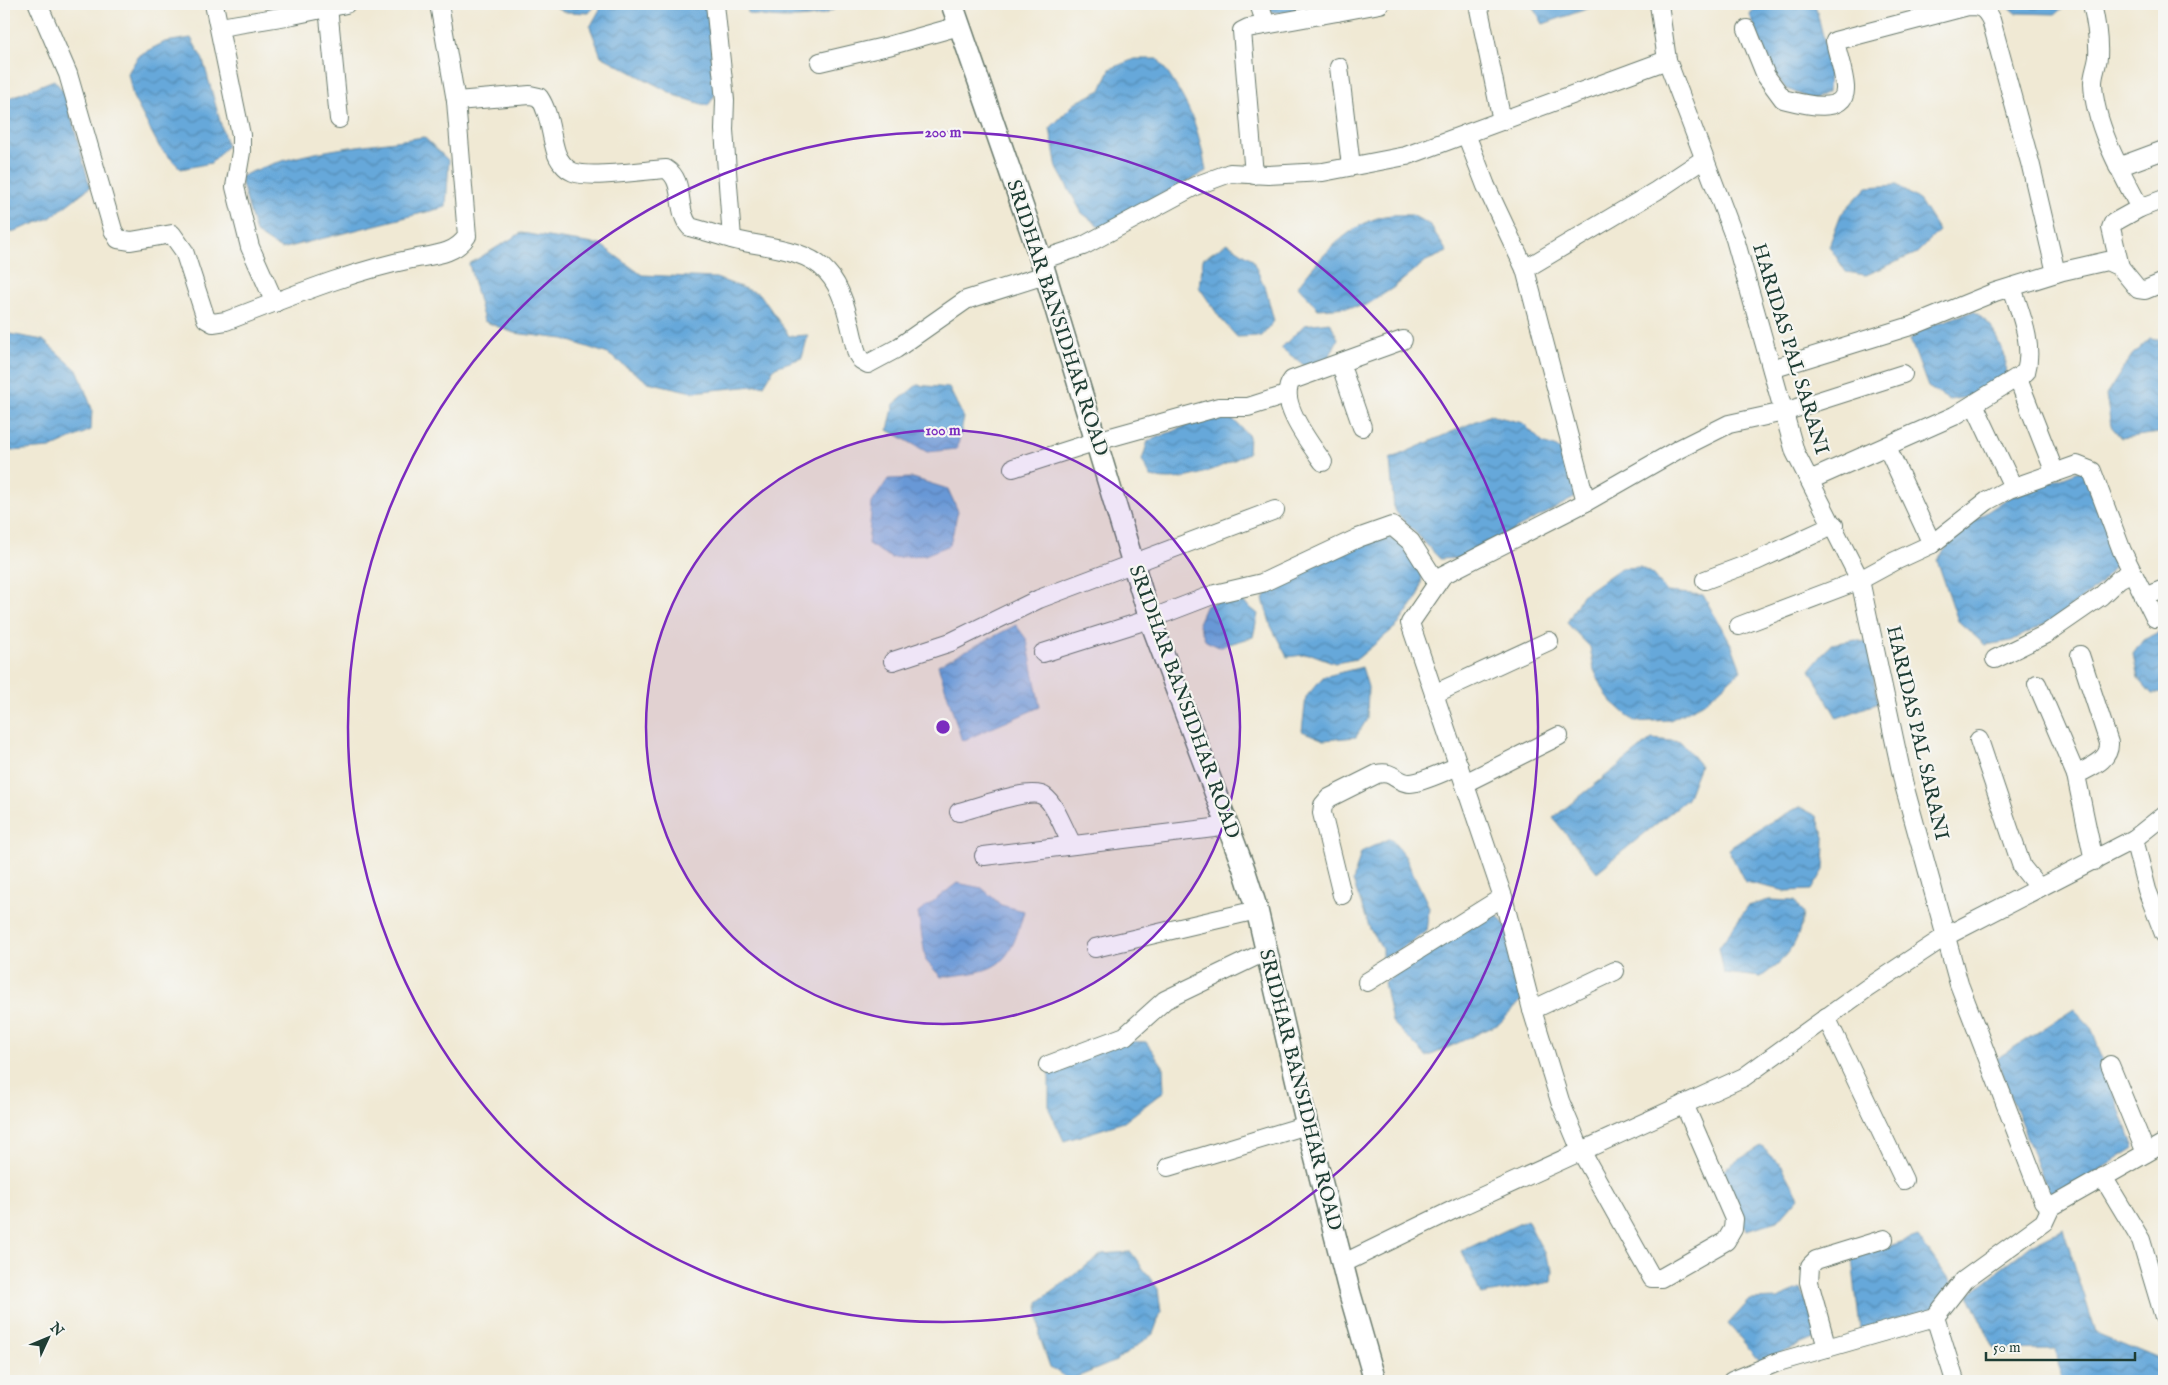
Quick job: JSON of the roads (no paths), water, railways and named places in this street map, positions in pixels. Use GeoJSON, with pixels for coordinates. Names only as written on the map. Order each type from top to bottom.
{"type":"FeatureCollection","features":[{"type":"Feature","properties":{"kind":"street"},"geometry":{"type":"LineString","coordinates":[[38,4],[68,74],[113,230],[118,239],[131,241],[172,234],[184,251],[206,319],[213,323],[226,321],[373,267],[446,252],[462,243],[466,236],[456,101],[439,4]]}},
{"type":"Feature","properties":{"kind":"street"},"geometry":{"type":"LineString","coordinates":[[214,4],[241,135],[242,152],[235,187],[250,247],[275,303]]}},
{"type":"Feature","properties":{"kind":"street"},"geometry":{"type":"LineString","coordinates":[[220,27],[264,12],[346,4]]}},
{"type":"Feature","properties":{"kind":"street"},"geometry":{"type":"LineString","coordinates":[[715,4],[725,100],[724,130],[732,239]]}},
{"type":"Feature","properties":{"kind":"street","name":"SRIDHAR BANSIDHAR ROAD"},"geometry":{"type":"LineString","coordinates":[[952,4],[1043,268],[1150,619],[1178,698],[1230,826],[1257,910],[1307,1125],[1344,1263],[1350,1294],[1375,1381]]}},
{"type":"Feature","properties":{"kind":"street"},"geometry":{"type":"LineString","coordinates":[[1259,4],[1266,24]]}},
{"type":"Feature","properties":{"kind":"street"},"geometry":{"type":"LineString","coordinates":[[1254,175],[1241,40],[1242,31],[1248,28],[1338,8],[1380,4]]}},
{"type":"Feature","properties":{"kind":"street"},"geometry":{"type":"LineString","coordinates":[[1478,4],[1502,121]]}},
{"type":"Feature","properties":{"kind":"street","name":"HARIDAS PAL SARANI"},"geometry":{"type":"LineString","coordinates":[[1659,4],[1667,60],[1735,239],[1795,452],[1860,580],[1904,785],[1959,984],[2043,1201],[2051,1207]]}},
{"type":"Feature","properties":{"kind":"street"},"geometry":{"type":"LineString","coordinates":[[2092,4],[2097,31],[2098,58],[2093,82],[2098,112],[2118,167],[2140,208]]}},
{"type":"Feature","properties":{"kind":"street"},"geometry":{"type":"LineString","coordinates":[[1747,29],[1766,76],[1783,99],[1812,106],[1835,104],[1843,97],[1845,88],[1835,41],[1968,6],[1980,6],[1986,10],[1991,20],[2031,166],[2056,273]]}},
{"type":"Feature","properties":{"kind":"street"},"geometry":{"type":"LineString","coordinates":[[320,7],[339,119]]}},
{"type":"Feature","properties":{"kind":"street"},"geometry":{"type":"LineString","coordinates":[[820,62],[888,46],[959,26]]}},
{"type":"Feature","properties":{"kind":"street"},"geometry":{"type":"LineString","coordinates":[[456,101],[530,95],[540,97],[545,106],[556,154],[572,172],[587,174],[666,169],[673,173],[676,180],[686,222],[690,227],[794,253],[816,262],[828,272],[842,300],[857,354],[861,360],[868,364],[896,349],[966,300],[1043,268],[1195,186],[1230,174],[1254,175],[1323,172],[1406,156],[1667,60]]}},
{"type":"Feature","properties":{"kind":"street"},"geometry":{"type":"LineString","coordinates":[[1338,67],[1351,166]]}},
{"type":"Feature","properties":{"kind":"street"},"geometry":{"type":"LineString","coordinates":[[1466,134],[1486,186],[1524,269],[1586,502]]}},
{"type":"Feature","properties":{"kind":"street"},"geometry":{"type":"LineString","coordinates":[[2118,167],[2164,150]]}},
{"type":"Feature","properties":{"kind":"street"},"geometry":{"type":"LineString","coordinates":[[1524,269],[1656,191],[1704,159]]}},
{"type":"Feature","properties":{"kind":"street"},"geometry":{"type":"LineString","coordinates":[[2120,267],[2111,228],[2118,218],[2164,199]]}},
{"type":"Feature","properties":{"kind":"street"},"geometry":{"type":"LineString","coordinates":[[1772,369],[1914,325],[2012,287],[2056,273],[2108,261],[2120,267],[2138,289],[2145,290],[2164,282]]}},
{"type":"Feature","properties":{"kind":"street"},"geometry":{"type":"LineString","coordinates":[[1810,480],[1887,447],[1974,404],[2018,379],[2026,372],[2029,362],[2026,336],[2012,287]]}},
{"type":"Feature","properties":{"kind":"street"},"geometry":{"type":"LineString","coordinates":[[1322,462],[1303,433],[1286,396],[1288,386],[1292,380],[1403,340]]}},
{"type":"Feature","properties":{"kind":"street"},"geometry":{"type":"LineString","coordinates":[[1340,363],[1362,427]]}},
{"type":"Feature","properties":{"kind":"street"},"geometry":{"type":"LineString","coordinates":[[1684,1104],[1734,1219],[1732,1229],[1726,1241],[1661,1278],[1652,1278],[1581,1151],[1560,1101],[1532,1010],[1503,897],[1410,623],[1443,575],[1586,502],[1679,449],[1730,424],[1784,412],[1903,374]]}},
{"type":"Feature","properties":{"kind":"street"},"geometry":{"type":"LineString","coordinates":[[2018,379],[2055,473]]}},
{"type":"Feature","properties":{"kind":"street"},"geometry":{"type":"LineString","coordinates":[[1013,468],[1097,441],[1219,407],[1248,407],[1286,396]]}},
{"type":"Feature","properties":{"kind":"street"},"geometry":{"type":"LineString","coordinates":[[1974,404],[2013,487]]}},
{"type":"Feature","properties":{"kind":"street"},"geometry":{"type":"LineString","coordinates":[[1887,447],[1932,544]]}},
{"type":"Feature","properties":{"kind":"street"},"geometry":{"type":"LineString","coordinates":[[1739,626],[1860,580],[1932,544],[1986,501],[2013,487],[2077,465],[2092,471],[2132,572],[2155,618]]}},
{"type":"Feature","properties":{"kind":"street"},"geometry":{"type":"LineString","coordinates":[[893,661],[950,642],[1040,599],[1275,510]]}},
{"type":"Feature","properties":{"kind":"street"},"geometry":{"type":"LineString","coordinates":[[1043,653],[1150,619],[1215,594],[1262,583],[1358,538],[1392,526],[1411,542],[1437,583]]}},
{"type":"Feature","properties":{"kind":"street"},"geometry":{"type":"LineString","coordinates":[[1705,580],[1756,561],[1834,526]]}},
{"type":"Feature","properties":{"kind":"street"},"geometry":{"type":"LineString","coordinates":[[1995,660],[2046,634],[2101,596],[2119,579],[2132,572]]}},
{"type":"Feature","properties":{"kind":"street"},"geometry":{"type":"LineString","coordinates":[[2144,597],[2164,590]]}},
{"type":"Feature","properties":{"kind":"street"},"geometry":{"type":"LineString","coordinates":[[1434,694],[1549,640]]}},
{"type":"Feature","properties":{"kind":"street"},"geometry":{"type":"LineString","coordinates":[[2076,776],[2105,758],[2109,752],[2109,742],[2080,655]]}},
{"type":"Feature","properties":{"kind":"street"},"geometry":{"type":"LineString","coordinates":[[2037,684],[2076,776],[2094,861]]}},
{"type":"Feature","properties":{"kind":"street"},"geometry":{"type":"LineString","coordinates":[[1465,783],[1559,736]]}},
{"type":"Feature","properties":{"kind":"street"},"geometry":{"type":"LineString","coordinates":[[1979,740],[2022,867],[2039,888]]}},
{"type":"Feature","properties":{"kind":"street"},"geometry":{"type":"LineString","coordinates":[[1342,894],[1322,813],[1323,805],[1329,798],[1384,772],[1411,784],[1459,766]]}},
{"type":"Feature","properties":{"kind":"street"},"geometry":{"type":"LineString","coordinates":[[959,812],[1039,792],[1047,798],[1072,844]]}},
{"type":"Feature","properties":{"kind":"street"},"geometry":{"type":"LineString","coordinates":[[1344,1263],[1744,1076],[1826,1017],[1946,936],[2134,840],[2164,815]]}},
{"type":"Feature","properties":{"kind":"street"},"geometry":{"type":"LineString","coordinates":[[984,856],[1230,826]]}},
{"type":"Feature","properties":{"kind":"street"},"geometry":{"type":"LineString","coordinates":[[2134,840],[2147,890],[2164,934]]}},
{"type":"Feature","properties":{"kind":"street"},"geometry":{"type":"LineString","coordinates":[[1367,982],[1503,897]]}},
{"type":"Feature","properties":{"kind":"street"},"geometry":{"type":"LineString","coordinates":[[1095,948],[1257,910]]}},
{"type":"Feature","properties":{"kind":"street"},"geometry":{"type":"LineString","coordinates":[[1048,1065],[1131,1033],[1150,1012],[1165,1000],[1267,951]]}},
{"type":"Feature","properties":{"kind":"street"},"geometry":{"type":"LineString","coordinates":[[1532,1010],[1615,970]]}},
{"type":"Feature","properties":{"kind":"street"},"geometry":{"type":"LineString","coordinates":[[1826,1017],[1904,1180]]}},
{"type":"Feature","properties":{"kind":"street"},"geometry":{"type":"LineString","coordinates":[[2110,1065],[2146,1153]]}},
{"type":"Feature","properties":{"kind":"street"},"geometry":{"type":"LineString","coordinates":[[1168,1167],[1307,1125]]}},
{"type":"Feature","properties":{"kind":"street"},"geometry":{"type":"LineString","coordinates":[[1732,1381],[1778,1362],[1935,1317],[1964,1280],[2044,1222],[2051,1207],[2164,1143]]}},
{"type":"Feature","properties":{"kind":"street"},"geometry":{"type":"LineString","coordinates":[[2103,1178],[2141,1240],[2164,1318]]}},
{"type":"Feature","properties":{"kind":"street"},"geometry":{"type":"LineString","coordinates":[[1827,1348],[1810,1282],[1810,1266],[1816,1260],[1884,1239]]}},
{"type":"Feature","properties":{"kind":"street"},"geometry":{"type":"LineString","coordinates":[[1935,1317],[1955,1381]]}},
{"type":"Feature","properties":{"kind":"water"},"geometry":{"type":"Polygon","coordinates":[[[549,4],[596,4],[589,13],[566,12],[549,4]]]}},
{"type":"Feature","properties":{"kind":"water"},"geometry":{"type":"Polygon","coordinates":[[[603,4],[708,4],[719,88],[708,106],[677,96],[601,56],[590,27],[603,4]]]}},
{"type":"Feature","properties":{"kind":"water"},"geometry":{"type":"Polygon","coordinates":[[[747,4],[840,4],[833,10],[823,14],[810,17],[782,18],[748,13],[747,4]]]}},
{"type":"Feature","properties":{"kind":"water"},"geometry":{"type":"Polygon","coordinates":[[[1268,4],[1331,4],[1294,13],[1272,12],[1268,4]]]}},
{"type":"Feature","properties":{"kind":"water"},"geometry":{"type":"Polygon","coordinates":[[[1532,4],[1601,4],[1543,24],[1532,4]]]}},
{"type":"Feature","properties":{"kind":"water"},"geometry":{"type":"Polygon","coordinates":[[[1758,4],[1815,4],[1830,64],[1828,92],[1813,100],[1785,88],[1769,63],[1750,15],[1758,4]]]}},
{"type":"Feature","properties":{"kind":"water"},"geometry":{"type":"Polygon","coordinates":[[[2006,4],[2068,4],[2055,14],[2016,13],[2006,4]]]}},
{"type":"Feature","properties":{"kind":"water"},"geometry":{"type":"Polygon","coordinates":[[[191,38],[203,60],[227,146],[211,163],[181,169],[160,148],[133,97],[128,73],[139,55],[165,42],[191,38]]]}},
{"type":"Feature","properties":{"kind":"water"},"geometry":{"type":"Polygon","coordinates":[[[1134,59],[1158,59],[1177,87],[1195,125],[1206,171],[1103,229],[1082,213],[1057,168],[1050,128],[1075,103],[1101,90],[1110,69],[1134,59]]]}},
{"type":"Feature","properties":{"kind":"water"},"geometry":{"type":"Polygon","coordinates":[[[54,80],[65,93],[90,187],[50,218],[4,235],[4,100],[54,80]]]}},
{"type":"Feature","properties":{"kind":"water"},"geometry":{"type":"Polygon","coordinates":[[[424,137],[449,161],[446,207],[281,249],[256,233],[240,177],[284,161],[330,150],[424,137]]]}},
{"type":"Feature","properties":{"kind":"water"},"geometry":{"type":"Polygon","coordinates":[[[1897,185],[1920,201],[1939,231],[1917,253],[1866,275],[1846,272],[1829,246],[1841,214],[1867,187],[1897,185]]]}},
{"type":"Feature","properties":{"kind":"water"},"geometry":{"type":"Polygon","coordinates":[[[1412,215],[1430,225],[1447,252],[1426,261],[1393,288],[1365,306],[1318,309],[1298,286],[1336,243],[1359,226],[1385,216],[1412,215]]]}},
{"type":"Feature","properties":{"kind":"water"},"geometry":{"type":"Polygon","coordinates":[[[521,233],[601,245],[642,275],[716,278],[760,294],[789,336],[808,335],[802,358],[775,367],[764,385],[692,392],[648,382],[608,354],[564,339],[514,333],[484,321],[469,264],[521,233]]]}},
{"type":"Feature","properties":{"kind":"water"},"geometry":{"type":"Polygon","coordinates":[[[1227,243],[1252,259],[1266,290],[1274,321],[1262,336],[1237,337],[1220,318],[1199,287],[1203,259],[1227,243]]]}},
{"type":"Feature","properties":{"kind":"water"},"geometry":{"type":"Polygon","coordinates":[[[1974,311],[1991,326],[2006,358],[2005,377],[1974,396],[1949,400],[1928,387],[1910,339],[1926,327],[1974,311]]]}},
{"type":"Feature","properties":{"kind":"water"},"geometry":{"type":"Polygon","coordinates":[[[1330,322],[1338,339],[1328,359],[1309,369],[1281,348],[1304,325],[1330,322]]]}},
{"type":"Feature","properties":{"kind":"water"},"geometry":{"type":"Polygon","coordinates":[[[4,333],[43,340],[78,371],[92,409],[91,430],[50,448],[11,451],[4,432],[4,333]]]}},
{"type":"Feature","properties":{"kind":"water"},"geometry":{"type":"Polygon","coordinates":[[[2150,338],[2164,340],[2164,430],[2160,433],[2121,438],[2111,426],[2106,395],[2132,355],[2150,338]]]}},
{"type":"Feature","properties":{"kind":"water"},"geometry":{"type":"Polygon","coordinates":[[[917,385],[949,388],[964,418],[957,449],[927,452],[888,430],[894,404],[917,385]]]}},
{"type":"Feature","properties":{"kind":"water"},"geometry":{"type":"Polygon","coordinates":[[[1228,414],[1249,436],[1248,453],[1214,469],[1189,477],[1164,479],[1151,477],[1142,460],[1148,441],[1203,419],[1228,414]]]}},
{"type":"Feature","properties":{"kind":"water"},"geometry":{"type":"Polygon","coordinates":[[[1490,415],[1523,423],[1543,443],[1562,450],[1574,477],[1576,497],[1461,558],[1440,559],[1394,510],[1390,459],[1490,415]]]}},
{"type":"Feature","properties":{"kind":"water"},"geometry":{"type":"Polygon","coordinates":[[[2082,470],[2116,547],[2116,565],[2100,585],[2051,621],[2011,641],[1985,645],[1958,621],[1937,560],[1960,530],[2008,498],[2082,470]]]}},
{"type":"Feature","properties":{"kind":"water"},"geometry":{"type":"Polygon","coordinates":[[[913,478],[948,489],[958,511],[950,545],[925,555],[891,558],[868,544],[872,503],[888,479],[913,478]]]}},
{"type":"Feature","properties":{"kind":"water"},"geometry":{"type":"Polygon","coordinates":[[[1385,536],[1403,544],[1415,557],[1422,577],[1419,595],[1398,625],[1357,659],[1335,663],[1311,654],[1287,657],[1271,626],[1263,599],[1274,581],[1385,536]]]}},
{"type":"Feature","properties":{"kind":"water"},"geometry":{"type":"Polygon","coordinates":[[[1640,567],[1652,574],[1667,592],[1703,595],[1732,646],[1741,670],[1704,703],[1670,720],[1635,722],[1608,698],[1594,670],[1590,647],[1567,623],[1582,595],[1621,568],[1640,567]]]}},
{"type":"Feature","properties":{"kind":"water"},"geometry":{"type":"Polygon","coordinates":[[[1237,597],[1258,614],[1253,637],[1219,647],[1206,641],[1198,623],[1206,605],[1237,597]]]}},
{"type":"Feature","properties":{"kind":"water"},"geometry":{"type":"Polygon","coordinates":[[[1016,625],[1027,640],[1040,707],[962,741],[938,665],[1016,625]]]}},
{"type":"Feature","properties":{"kind":"water"},"geometry":{"type":"Polygon","coordinates":[[[2164,630],[2164,693],[2152,694],[2138,678],[2133,654],[2143,640],[2164,630]]]}},
{"type":"Feature","properties":{"kind":"water"},"geometry":{"type":"Polygon","coordinates":[[[1856,640],[1868,643],[1878,703],[1837,718],[1810,670],[1831,644],[1856,640]]]}},
{"type":"Feature","properties":{"kind":"water"},"geometry":{"type":"Polygon","coordinates":[[[1362,667],[1368,687],[1367,719],[1356,737],[1324,740],[1302,731],[1306,697],[1323,677],[1362,667]]]}},
{"type":"Feature","properties":{"kind":"water"},"geometry":{"type":"Polygon","coordinates":[[[1652,739],[1681,742],[1700,765],[1687,799],[1597,872],[1553,818],[1652,739]]]}},
{"type":"Feature","properties":{"kind":"water"},"geometry":{"type":"Polygon","coordinates":[[[1799,807],[1817,816],[1825,840],[1824,870],[1812,890],[1786,891],[1745,882],[1728,849],[1765,825],[1799,807]]]}},
{"type":"Feature","properties":{"kind":"water"},"geometry":{"type":"Polygon","coordinates":[[[1390,838],[1405,856],[1429,907],[1426,932],[1382,961],[1382,949],[1370,929],[1353,881],[1361,852],[1390,838]]]}},
{"type":"Feature","properties":{"kind":"water"},"geometry":{"type":"Polygon","coordinates":[[[957,883],[982,888],[1001,905],[1024,911],[1013,945],[998,964],[975,972],[941,977],[926,961],[918,913],[957,883]]]}},
{"type":"Feature","properties":{"kind":"water"},"geometry":{"type":"Polygon","coordinates":[[[1769,900],[1795,901],[1803,914],[1798,935],[1790,951],[1778,964],[1761,977],[1724,973],[1719,947],[1748,906],[1769,900]]]}},
{"type":"Feature","properties":{"kind":"water"},"geometry":{"type":"Polygon","coordinates":[[[1496,914],[1511,932],[1523,999],[1499,1024],[1427,1057],[1392,1022],[1384,982],[1480,918],[1496,914]]]}},
{"type":"Feature","properties":{"kind":"water"},"geometry":{"type":"Polygon","coordinates":[[[2074,1009],[2091,1027],[2134,1148],[2068,1190],[2049,1194],[1996,1059],[2074,1009]]]}},
{"type":"Feature","properties":{"kind":"water"},"geometry":{"type":"Polygon","coordinates":[[[1123,1041],[1146,1042],[1163,1066],[1164,1091],[1124,1122],[1064,1141],[1049,1109],[1049,1073],[1123,1041]]]}},
{"type":"Feature","properties":{"kind":"water"},"geometry":{"type":"Polygon","coordinates":[[[1761,1146],[1782,1166],[1799,1197],[1778,1221],[1746,1230],[1729,1200],[1719,1172],[1761,1146]]]}},
{"type":"Feature","properties":{"kind":"water"},"geometry":{"type":"Polygon","coordinates":[[[1527,1220],[1553,1270],[1552,1282],[1481,1295],[1462,1251],[1527,1220]]]}},
{"type":"Feature","properties":{"kind":"water"},"geometry":{"type":"Polygon","coordinates":[[[2063,1229],[2096,1333],[2164,1361],[2164,1381],[2061,1381],[2056,1349],[1994,1350],[1969,1294],[2031,1245],[2063,1229]]]}},
{"type":"Feature","properties":{"kind":"water"},"geometry":{"type":"Polygon","coordinates":[[[1918,1236],[1953,1285],[1935,1308],[1860,1329],[1852,1259],[1918,1236]]]}},
{"type":"Feature","properties":{"kind":"water"},"geometry":{"type":"Polygon","coordinates":[[[1131,1252],[1158,1289],[1161,1312],[1153,1334],[1116,1361],[1070,1380],[1050,1367],[1040,1338],[1038,1302],[1102,1254],[1131,1252]]]}},
{"type":"Feature","properties":{"kind":"water"},"geometry":{"type":"Polygon","coordinates":[[[1801,1289],[1821,1336],[1760,1361],[1728,1324],[1750,1300],[1777,1299],[1801,1289]]]}}]}
